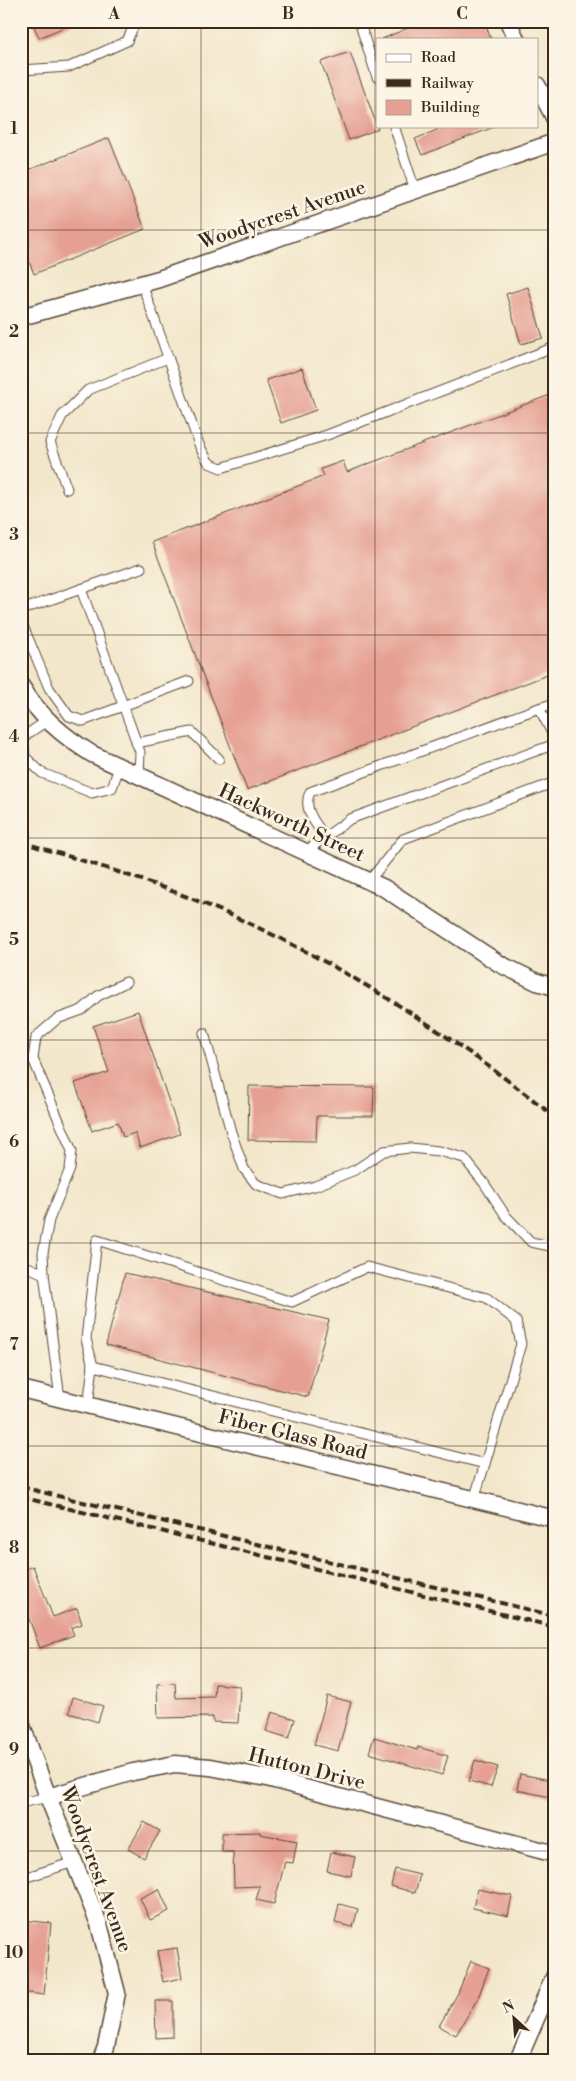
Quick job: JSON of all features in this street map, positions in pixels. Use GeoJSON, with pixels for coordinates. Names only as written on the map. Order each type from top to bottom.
{"type":"FeatureCollection","features":[{"type":"Feature","properties":{"kind":"street"},"geometry":{"type":"LineString","coordinates":[[508,21],[516,38]]}},
{"type":"Feature","properties":{"kind":"street"},"geometry":{"type":"LineString","coordinates":[[538,87],[555,119]]}},
{"type":"Feature","properties":{"kind":"street","name":"Woodycrest Avenue"},"geometry":{"type":"LineString","coordinates":[[21,317],[142,284],[555,142]]}},
{"type":"Feature","properties":{"kind":"street","name":"Hackworth Street"},"geometry":{"type":"LineString","coordinates":[[21,686],[48,720],[70,740],[139,776],[384,888],[500,964],[537,982],[555,987]]}},
{"type":"Feature","properties":{"kind":"street","name":"Fiber Glass Road"},"geometry":{"type":"LineString","coordinates":[[21,1389],[555,1519]]}},
{"type":"Feature","properties":{"kind":"street","name":"Woodycrest Avenue"},"geometry":{"type":"LineString","coordinates":[[21,1723],[48,1797],[99,1924],[117,1993],[106,2047],[101,2060]]}},
{"type":"Feature","properties":{"kind":"street","name":"Hutton Drive"},"geometry":{"type":"LineString","coordinates":[[48,1797],[132,1772],[175,1764],[210,1767],[267,1778],[555,1854]]}},
{"type":"Feature","properties":{"kind":"street"},"geometry":{"type":"LineString","coordinates":[[518,2060],[555,1975]]}},
{"type":"Feature","properties":{"kind":"lane"},"geometry":{"type":"LineString","coordinates":[[21,70],[69,67],[127,41],[136,21]]}},
{"type":"Feature","properties":{"kind":"lane"},"geometry":{"type":"LineString","coordinates":[[359,21],[376,74]]}},
{"type":"Feature","properties":{"kind":"lane"},"geometry":{"type":"LineString","coordinates":[[395,128],[415,190]]}},
{"type":"Feature","properties":{"kind":"lane"},"geometry":{"type":"LineString","coordinates":[[142,284],[200,447],[209,463],[221,468],[327,435],[555,347]]}},
{"type":"Feature","properties":{"kind":"lane"},"geometry":{"type":"LineString","coordinates":[[67,489],[50,442],[62,416],[88,390],[168,358]]}},
{"type":"Feature","properties":{"kind":"lane"},"geometry":{"type":"LineString","coordinates":[[21,610],[141,568]]}},
{"type":"Feature","properties":{"kind":"lane"},"geometry":{"type":"LineString","coordinates":[[81,589],[140,752],[139,776]]}},
{"type":"Feature","properties":{"kind":"lane"},"geometry":{"type":"LineString","coordinates":[[21,621],[49,688],[69,716],[83,721],[189,681]]}},
{"type":"Feature","properties":{"kind":"lane"},"geometry":{"type":"LineString","coordinates":[[325,838],[310,815],[307,799],[310,792],[555,703]]}},
{"type":"Feature","properties":{"kind":"lane"},"geometry":{"type":"LineString","coordinates":[[539,708],[555,739]]}},
{"type":"Feature","properties":{"kind":"lane"},"geometry":{"type":"LineString","coordinates":[[48,720],[22,737],[25,757],[42,773],[92,793],[112,788],[118,766]]}},
{"type":"Feature","properties":{"kind":"lane"},"geometry":{"type":"LineString","coordinates":[[136,743],[192,732],[218,759]]}},
{"type":"Feature","properties":{"kind":"lane"},"geometry":{"type":"LineString","coordinates":[[306,852],[350,820],[555,744]]}},
{"type":"Feature","properties":{"kind":"lane"},"geometry":{"type":"LineString","coordinates":[[369,881],[403,839],[555,782]]}},
{"type":"Feature","properties":{"kind":"lane"},"geometry":{"type":"LineString","coordinates":[[60,1399],[43,1253],[49,1220],[70,1169],[72,1151],[33,1059],[36,1037],[57,1019],[82,1010],[98,996],[126,982]]}},
{"type":"Feature","properties":{"kind":"lane"},"geometry":{"type":"LineString","coordinates":[[204,1033],[234,1141],[244,1169],[256,1184],[283,1194],[315,1186],[355,1170],[384,1151],[410,1148],[439,1151],[464,1158],[484,1183],[506,1216],[531,1242],[555,1248]]}},
{"type":"Feature","properties":{"kind":"lane"},"geometry":{"type":"LineString","coordinates":[[88,1406],[93,1366],[86,1339],[97,1240],[292,1302],[367,1267],[487,1298],[516,1321],[522,1344],[474,1500]]}},
{"type":"Feature","properties":{"kind":"lane"},"geometry":{"type":"LineString","coordinates":[[21,1264],[44,1274]]}},
{"type":"Feature","properties":{"kind":"lane"},"geometry":{"type":"LineString","coordinates":[[93,1366],[485,1464]]}},
{"type":"Feature","properties":{"kind":"lane"},"geometry":{"type":"LineString","coordinates":[[21,1803],[48,1797]]}},
{"type":"Feature","properties":{"kind":"lane"},"geometry":{"type":"LineString","coordinates":[[21,1883],[30,1876],[74,1862]]}},
{"type":"Feature","properties":{"kind":"building"},"geometry":{"type":"Polygon","coordinates":[[[32,21],[78,21],[39,38],[32,21]]]}},
{"type":"Feature","properties":{"kind":"building"},"geometry":{"type":"Polygon","coordinates":[[[411,21],[484,21],[491,38],[384,38],[413,26],[411,21]]]}},
{"type":"Feature","properties":{"kind":"building"},"geometry":{"type":"Polygon","coordinates":[[[350,52],[376,128],[378,129],[349,140],[321,62],[350,52]]]}},
{"type":"Feature","properties":{"kind":"building"},"geometry":{"type":"Polygon","coordinates":[[[436,128],[491,128],[422,155],[415,139],[437,130],[436,128]]]}},
{"type":"Feature","properties":{"kind":"building"},"geometry":{"type":"Polygon","coordinates":[[[109,138],[145,229],[34,274],[21,240],[21,173],[109,138]]]}},
{"type":"Feature","properties":{"kind":"building"},"geometry":{"type":"Polygon","coordinates":[[[528,287],[543,338],[521,344],[506,294],[528,287]]]}},
{"type":"Feature","properties":{"kind":"building"},"geometry":{"type":"Polygon","coordinates":[[[302,368],[316,410],[281,423],[266,380],[302,368]]]}},
{"type":"Feature","properties":{"kind":"building"},"geometry":{"type":"Polygon","coordinates":[[[555,393],[555,672],[247,790],[152,542],[324,476],[321,469],[343,461],[347,472],[555,393]]]}},
{"type":"Feature","properties":{"kind":"building"},"geometry":{"type":"Polygon","coordinates":[[[138,1011],[180,1134],[140,1148],[135,1133],[123,1137],[118,1122],[92,1131],[75,1083],[109,1072],[93,1026],[138,1011]]]}},
{"type":"Feature","properties":{"kind":"building"},"geometry":{"type":"Polygon","coordinates":[[[249,1086],[374,1087],[373,1116],[317,1116],[316,1141],[248,1140],[249,1086]]]}},
{"type":"Feature","properties":{"kind":"building"},"geometry":{"type":"Polygon","coordinates":[[[125,1273],[329,1320],[308,1397],[106,1345],[125,1273]]]}},
{"type":"Feature","properties":{"kind":"building"},"geometry":{"type":"Polygon","coordinates":[[[33,1566],[53,1617],[77,1608],[82,1624],[71,1628],[74,1635],[40,1648],[21,1598],[21,1571],[33,1566]]]}},
{"type":"Feature","properties":{"kind":"building"},"geometry":{"type":"Polygon","coordinates":[[[175,1683],[176,1698],[214,1697],[215,1684],[240,1686],[238,1723],[213,1722],[213,1717],[158,1718],[157,1684],[175,1683]]]}},
{"type":"Feature","properties":{"kind":"building"},"geometry":{"type":"Polygon","coordinates":[[[327,1696],[351,1702],[338,1751],[314,1745],[327,1696]]]}},
{"type":"Feature","properties":{"kind":"building"},"geometry":{"type":"Polygon","coordinates":[[[73,1697],[103,1706],[98,1722],[69,1713],[73,1697]]]}},
{"type":"Feature","properties":{"kind":"building"},"geometry":{"type":"Polygon","coordinates":[[[272,1712],[295,1719],[289,1738],[266,1731],[272,1712]]]}},
{"type":"Feature","properties":{"kind":"building"},"geometry":{"type":"Polygon","coordinates":[[[374,1737],[417,1750],[418,1747],[448,1756],[442,1775],[369,1753],[374,1737]]]}},
{"type":"Feature","properties":{"kind":"building"},"geometry":{"type":"Polygon","coordinates":[[[475,1760],[498,1767],[491,1787],[469,1781],[475,1760]]]}},
{"type":"Feature","properties":{"kind":"building"},"geometry":{"type":"Polygon","coordinates":[[[520,1774],[555,1781],[555,1798],[517,1790],[520,1774]]]}},
{"type":"Feature","properties":{"kind":"building"},"geometry":{"type":"Polygon","coordinates":[[[144,1822],[160,1831],[144,1858],[128,1849],[144,1822]]]}},
{"type":"Feature","properties":{"kind":"building"},"geometry":{"type":"Polygon","coordinates":[[[260,1832],[260,1834],[297,1841],[293,1863],[285,1862],[274,1904],[256,1900],[260,1886],[234,1887],[233,1852],[222,1852],[222,1833],[260,1832]]]}},
{"type":"Feature","properties":{"kind":"building"},"geometry":{"type":"Polygon","coordinates":[[[331,1852],[355,1857],[351,1876],[327,1871],[331,1852]]]}},
{"type":"Feature","properties":{"kind":"building"},"geometry":{"type":"Polygon","coordinates":[[[395,1869],[420,1875],[415,1893],[391,1886],[395,1869]]]}},
{"type":"Feature","properties":{"kind":"building"},"geometry":{"type":"Polygon","coordinates":[[[159,1889],[169,1911],[150,1920],[140,1898],[159,1889]]]}},
{"type":"Feature","properties":{"kind":"building"},"geometry":{"type":"Polygon","coordinates":[[[477,1889],[512,1896],[508,1916],[473,1908],[477,1889]]]}},
{"type":"Feature","properties":{"kind":"building"},"geometry":{"type":"Polygon","coordinates":[[[339,1904],[358,1909],[353,1927],[335,1923],[339,1904]]]}},
{"type":"Feature","properties":{"kind":"building"},"geometry":{"type":"Polygon","coordinates":[[[21,1920],[51,1923],[44,1995],[21,1992],[21,1920]]]}},
{"type":"Feature","properties":{"kind":"building"},"geometry":{"type":"Polygon","coordinates":[[[177,1948],[182,1978],[163,1982],[157,1951],[177,1948]]]}},
{"type":"Feature","properties":{"kind":"building"},"geometry":{"type":"Polygon","coordinates":[[[471,1961],[489,1968],[478,1998],[456,2035],[439,2026],[458,1993],[471,1961]]]}},
{"type":"Feature","properties":{"kind":"building"},"geometry":{"type":"Polygon","coordinates":[[[155,2001],[173,2001],[173,2037],[156,2038],[155,2001]]]}},
{"type":"Feature","properties":{"kind":"railway"},"geometry":{"type":"LineString","coordinates":[[21,842],[169,890],[239,919],[287,942],[334,967],[425,1023],[513,1084],[555,1117]]}},
{"type":"Feature","properties":{"kind":"railway"},"geometry":{"type":"LineString","coordinates":[[21,1487],[555,1616]]}},
{"type":"Feature","properties":{"kind":"railway"},"geometry":{"type":"LineString","coordinates":[[21,1497],[555,1627]]}}]}
